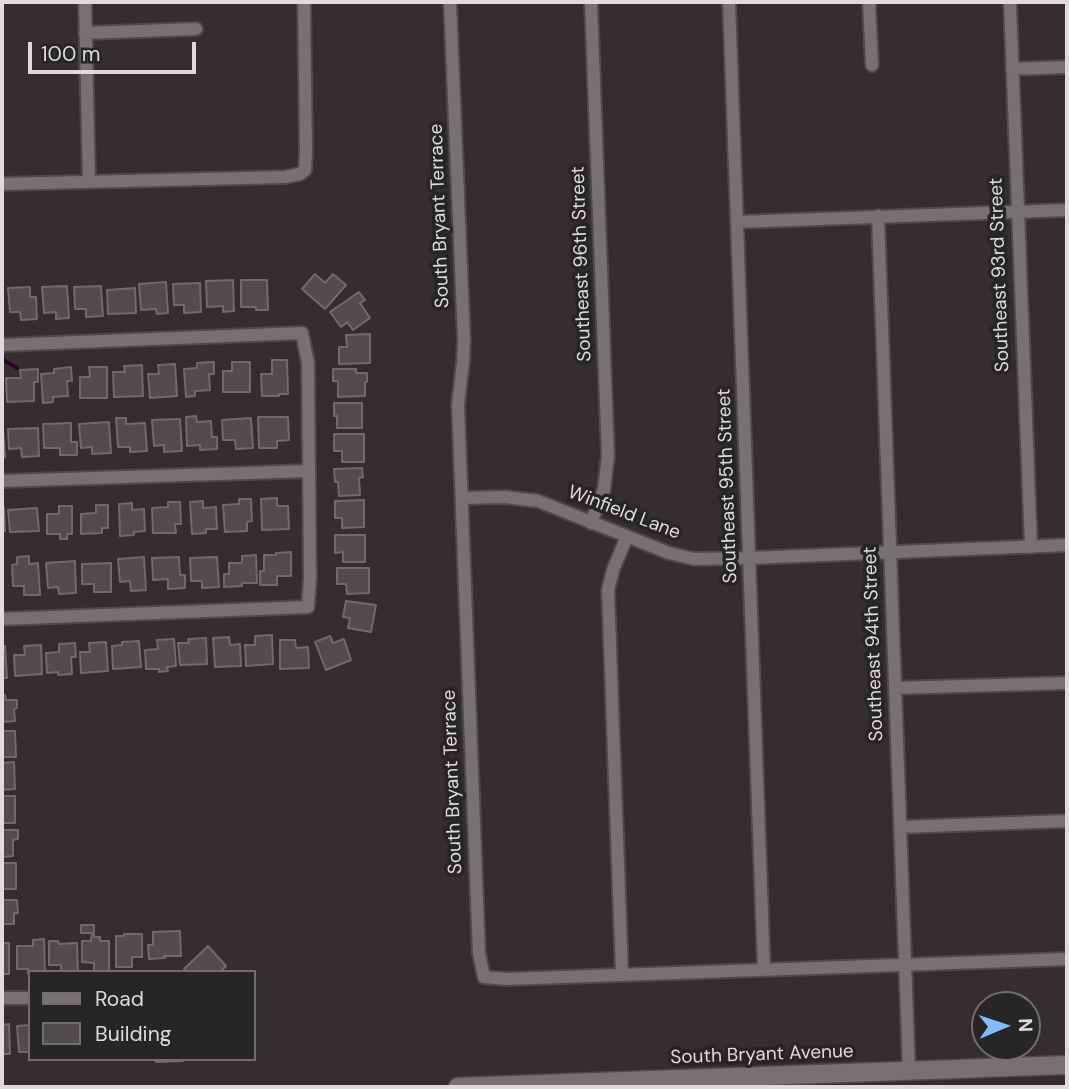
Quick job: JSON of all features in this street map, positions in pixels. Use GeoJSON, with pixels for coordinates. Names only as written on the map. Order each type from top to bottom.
{"type":"FeatureCollection","features":[{"type":"Feature","properties":{"kind":"street"},"geometry":{"type":"LineString","coordinates":[[85,2],[89,181]]}},
{"type":"Feature","properties":{"kind":"street"},"geometry":{"type":"LineString","coordinates":[[2,184],[285,177],[300,174],[304,170],[306,152],[304,2]]}},
{"type":"Feature","properties":{"kind":"street","name":"South Bryant Terrace"},"geometry":{"type":"LineString","coordinates":[[450,2],[464,340],[458,405],[479,953],[484,976],[507,979],[1067,958]]}},
{"type":"Feature","properties":{"kind":"street","name":"Southeast 96th Street"},"geometry":{"type":"LineString","coordinates":[[591,2],[608,456],[604,489],[591,523]]}},
{"type":"Feature","properties":{"kind":"street","name":"Southeast 95th Street"},"geometry":{"type":"LineString","coordinates":[[729,2],[764,970]]}},
{"type":"Feature","properties":{"kind":"street"},"geometry":{"type":"LineString","coordinates":[[869,2],[872,65]]}},
{"type":"Feature","properties":{"kind":"street","name":"Southeast 93rd Street"},"geometry":{"type":"LineString","coordinates":[[1010,2],[1031,547]]}},
{"type":"Feature","properties":{"kind":"street"},"geometry":{"type":"LineString","coordinates":[[85,33],[196,29]]}},
{"type":"Feature","properties":{"kind":"street"},"geometry":{"type":"LineString","coordinates":[[1012,69],[1067,67]]}},
{"type":"Feature","properties":{"kind":"street"},"geometry":{"type":"LineString","coordinates":[[737,222],[1067,210]]}},
{"type":"Feature","properties":{"kind":"street","name":"Southeast 94th Street"},"geometry":{"type":"LineString","coordinates":[[878,216],[909,1070]]}},
{"type":"Feature","properties":{"kind":"street"},"geometry":{"type":"LineString","coordinates":[[2,345],[302,333],[308,363],[310,578],[307,607],[2,619]]}},
{"type":"Feature","properties":{"kind":"street"},"geometry":{"type":"LineString","coordinates":[[2,481],[309,471]]}},
{"type":"Feature","properties":{"kind":"street","name":"Winfield Lane"},"geometry":{"type":"LineString","coordinates":[[462,498],[529,499],[669,553],[694,559],[1067,545]]}},
{"type":"Feature","properties":{"kind":"street"},"geometry":{"type":"LineString","coordinates":[[622,974],[608,590],[612,570],[627,536]]}},
{"type":"Feature","properties":{"kind":"street"},"geometry":{"type":"LineString","coordinates":[[895,688],[1067,683]]}},
{"type":"Feature","properties":{"kind":"street"},"geometry":{"type":"LineString","coordinates":[[900,827],[1067,821]]}},
{"type":"Feature","properties":{"kind":"street"},"geometry":{"type":"LineString","coordinates":[[2,998],[28,998]]}},
{"type":"Feature","properties":{"kind":"street","name":"South Bryant Avenue"},"geometry":{"type":"LineString","coordinates":[[458,1087],[723,1082],[909,1070],[1067,1065]]}},
{"type":"Feature","properties":{"kind":"building"},"geometry":{"type":"Polygon","coordinates":[[[315,274],[325,283],[333,274],[346,285],[325,309],[302,289],[315,274]]]}},
{"type":"Feature","properties":{"kind":"building"},"geometry":{"type":"Polygon","coordinates":[[[233,280],[234,311],[223,312],[223,306],[207,307],[206,281],[233,280]]]}},
{"type":"Feature","properties":{"kind":"building"},"geometry":{"type":"Polygon","coordinates":[[[241,280],[267,280],[268,310],[241,307],[241,280]]]}},
{"type":"Feature","properties":{"kind":"building"},"geometry":{"type":"Polygon","coordinates":[[[166,282],[168,313],[157,314],[156,309],[141,310],[139,284],[166,282]]]}},
{"type":"Feature","properties":{"kind":"building"},"geometry":{"type":"Polygon","coordinates":[[[200,283],[201,312],[184,313],[184,305],[174,305],[173,284],[200,283]]]}},
{"type":"Feature","properties":{"kind":"building"},"geometry":{"type":"Polygon","coordinates":[[[67,286],[69,318],[56,319],[56,312],[44,313],[42,287],[67,286]]]}},
{"type":"Feature","properties":{"kind":"building"},"geometry":{"type":"Polygon","coordinates":[[[101,286],[103,316],[86,317],[86,309],[75,309],[74,287],[101,286]]]}},
{"type":"Feature","properties":{"kind":"building"},"geometry":{"type":"Polygon","coordinates":[[[30,287],[30,297],[36,297],[37,319],[21,320],[20,312],[10,312],[8,288],[30,287]]]}},
{"type":"Feature","properties":{"kind":"building"},"geometry":{"type":"Polygon","coordinates":[[[135,288],[136,313],[108,314],[107,290],[135,288]]]}},
{"type":"Feature","properties":{"kind":"building"},"geometry":{"type":"Polygon","coordinates":[[[359,292],[365,300],[360,303],[370,318],[353,330],[347,322],[341,327],[330,312],[359,292]]]}},
{"type":"Feature","properties":{"kind":"building"},"geometry":{"type":"Polygon","coordinates":[[[370,334],[370,363],[339,364],[339,347],[347,347],[346,335],[370,334]]]}},
{"type":"Feature","properties":{"kind":"building"},"geometry":{"type":"Polygon","coordinates":[[[272,360],[287,360],[288,394],[262,396],[261,374],[272,374],[272,360]]]}},
{"type":"Feature","properties":{"kind":"building"},"geometry":{"type":"Polygon","coordinates":[[[214,362],[214,374],[209,374],[210,390],[195,391],[195,396],[186,397],[184,369],[197,368],[197,363],[214,362]]]}},
{"type":"Feature","properties":{"kind":"building"},"geometry":{"type":"Polygon","coordinates":[[[232,362],[250,362],[250,392],[223,392],[223,371],[232,371],[232,362]]]}},
{"type":"Feature","properties":{"kind":"building"},"geometry":{"type":"Polygon","coordinates":[[[175,364],[177,396],[150,398],[148,374],[159,374],[158,365],[175,364]]]}},
{"type":"Feature","properties":{"kind":"building"},"geometry":{"type":"Polygon","coordinates":[[[142,365],[143,396],[114,397],[113,372],[125,372],[124,366],[142,365]]]}},
{"type":"Feature","properties":{"kind":"building"},"geometry":{"type":"Polygon","coordinates":[[[71,367],[72,381],[67,381],[68,396],[53,397],[53,402],[43,403],[41,374],[71,367]]]}},
{"type":"Feature","properties":{"kind":"building"},"geometry":{"type":"Polygon","coordinates":[[[89,367],[107,367],[107,398],[80,398],[80,377],[90,377],[89,367]]]}},
{"type":"Feature","properties":{"kind":"building"},"geometry":{"type":"Polygon","coordinates":[[[38,369],[38,382],[34,382],[34,401],[7,402],[6,378],[21,378],[20,370],[38,369]]]}},
{"type":"Feature","properties":{"kind":"building"},"geometry":{"type":"Polygon","coordinates":[[[333,369],[356,369],[356,373],[367,373],[365,396],[338,397],[338,381],[333,381],[333,369]]]}},
{"type":"Feature","properties":{"kind":"building"},"geometry":{"type":"Polygon","coordinates":[[[334,403],[362,403],[362,428],[337,428],[334,403]]]}},
{"type":"Feature","properties":{"kind":"building"},"geometry":{"type":"Polygon","coordinates":[[[196,416],[197,422],[211,421],[212,437],[217,437],[217,449],[200,450],[200,445],[187,446],[186,417],[196,416]]]}},
{"type":"Feature","properties":{"kind":"building"},"geometry":{"type":"Polygon","coordinates":[[[258,417],[288,417],[289,440],[277,441],[277,448],[259,448],[258,417]]]}},
{"type":"Feature","properties":{"kind":"building"},"geometry":{"type":"Polygon","coordinates":[[[116,418],[126,418],[126,424],[145,423],[147,451],[130,452],[130,447],[118,447],[116,418]]]}},
{"type":"Feature","properties":{"kind":"building"},"geometry":{"type":"Polygon","coordinates":[[[251,418],[253,448],[236,449],[235,440],[223,440],[222,420],[251,418]]]}},
{"type":"Feature","properties":{"kind":"building"},"geometry":{"type":"Polygon","coordinates":[[[180,419],[182,451],[164,452],[164,445],[154,446],[152,420],[180,419]]]}},
{"type":"Feature","properties":{"kind":"building"},"geometry":{"type":"Polygon","coordinates":[[[109,422],[111,453],[92,454],[92,447],[81,448],[79,424],[109,422]]]}},
{"type":"Feature","properties":{"kind":"building"},"geometry":{"type":"Polygon","coordinates":[[[71,423],[71,442],[77,442],[77,455],[60,455],[60,448],[44,448],[43,424],[71,423]]]}},
{"type":"Feature","properties":{"kind":"building"},"geometry":{"type":"Polygon","coordinates":[[[2,428],[5,457],[2,458],[2,428]]]}},
{"type":"Feature","properties":{"kind":"building"},"geometry":{"type":"Polygon","coordinates":[[[38,428],[39,456],[22,457],[21,448],[9,449],[8,429],[38,428]]]}},
{"type":"Feature","properties":{"kind":"building"},"geometry":{"type":"Polygon","coordinates":[[[334,434],[364,434],[364,462],[342,462],[342,451],[334,451],[334,434]]]}},
{"type":"Feature","properties":{"kind":"building"},"geometry":{"type":"Polygon","coordinates":[[[362,468],[363,477],[359,478],[360,495],[339,496],[334,469],[362,468]]]}},
{"type":"Feature","properties":{"kind":"building"},"geometry":{"type":"Polygon","coordinates":[[[277,498],[277,506],[288,506],[289,529],[262,530],[261,499],[277,498]]]}},
{"type":"Feature","properties":{"kind":"building"},"geometry":{"type":"Polygon","coordinates":[[[239,499],[251,499],[252,521],[247,522],[247,531],[225,532],[223,505],[239,504],[239,499]]]}},
{"type":"Feature","properties":{"kind":"building"},"geometry":{"type":"Polygon","coordinates":[[[364,500],[364,527],[342,528],[342,518],[335,518],[335,501],[364,500]]]}},
{"type":"Feature","properties":{"kind":"building"},"geometry":{"type":"Polygon","coordinates":[[[203,501],[203,508],[216,507],[217,529],[206,529],[206,533],[192,534],[190,502],[203,501]]]}},
{"type":"Feature","properties":{"kind":"building"},"geometry":{"type":"Polygon","coordinates":[[[168,502],[180,502],[181,524],[175,524],[176,533],[153,533],[152,508],[168,507],[168,502]]]}},
{"type":"Feature","properties":{"kind":"building"},"geometry":{"type":"Polygon","coordinates":[[[132,503],[132,510],[144,509],[145,531],[120,536],[119,504],[132,503]]]}},
{"type":"Feature","properties":{"kind":"building"},"geometry":{"type":"Polygon","coordinates":[[[96,505],[108,505],[108,528],[102,528],[102,533],[81,534],[81,514],[96,513],[96,505]]]}},
{"type":"Feature","properties":{"kind":"building"},"geometry":{"type":"Polygon","coordinates":[[[59,506],[72,506],[72,534],[67,534],[67,539],[60,539],[60,534],[47,534],[47,514],[59,514],[59,506]]]}},
{"type":"Feature","properties":{"kind":"building"},"geometry":{"type":"Polygon","coordinates":[[[4,508],[5,531],[2,531],[2,509],[4,508]]]}},
{"type":"Feature","properties":{"kind":"building"},"geometry":{"type":"Polygon","coordinates":[[[37,508],[39,531],[10,532],[8,510],[37,508]]]}},
{"type":"Feature","properties":{"kind":"building"},"geometry":{"type":"Polygon","coordinates":[[[335,535],[365,535],[365,562],[343,562],[343,552],[335,553],[335,535]]]}},
{"type":"Feature","properties":{"kind":"building"},"geometry":{"type":"Polygon","coordinates":[[[291,552],[291,576],[277,576],[277,585],[260,585],[260,571],[264,571],[264,555],[291,552]]]}},
{"type":"Feature","properties":{"kind":"building"},"geometry":{"type":"Polygon","coordinates":[[[256,555],[257,583],[224,587],[224,574],[229,574],[229,563],[242,563],[242,556],[256,555]]]}},
{"type":"Feature","properties":{"kind":"building"},"geometry":{"type":"Polygon","coordinates":[[[29,556],[29,564],[38,563],[40,595],[24,595],[24,586],[13,586],[12,565],[17,564],[17,557],[29,556]]]}},
{"type":"Feature","properties":{"kind":"building"},"geometry":{"type":"Polygon","coordinates":[[[144,557],[146,590],[131,591],[130,581],[120,582],[118,559],[144,557]]]}},
{"type":"Feature","properties":{"kind":"building"},"geometry":{"type":"Polygon","coordinates":[[[179,557],[180,575],[185,575],[185,588],[168,589],[168,579],[153,580],[152,558],[179,557]]]}},
{"type":"Feature","properties":{"kind":"building"},"geometry":{"type":"Polygon","coordinates":[[[217,557],[219,587],[202,588],[202,581],[191,581],[190,558],[217,557]]]}},
{"type":"Feature","properties":{"kind":"building"},"geometry":{"type":"Polygon","coordinates":[[[75,561],[76,593],[59,594],[58,587],[48,588],[46,563],[75,561]]]}},
{"type":"Feature","properties":{"kind":"building"},"geometry":{"type":"Polygon","coordinates":[[[111,563],[111,592],[94,592],[94,584],[82,584],[82,564],[111,563]]]}},
{"type":"Feature","properties":{"kind":"building"},"geometry":{"type":"Polygon","coordinates":[[[337,568],[369,568],[369,593],[347,594],[346,584],[337,584],[337,568]]]}},
{"type":"Feature","properties":{"kind":"building"},"geometry":{"type":"Polygon","coordinates":[[[346,601],[376,605],[371,632],[348,628],[350,618],[343,617],[346,601]]]}},
{"type":"Feature","properties":{"kind":"building"},"geometry":{"type":"Polygon","coordinates":[[[272,635],[273,664],[246,666],[245,645],[255,645],[255,636],[272,635]]]}},
{"type":"Feature","properties":{"kind":"building"},"geometry":{"type":"Polygon","coordinates":[[[330,636],[333,643],[344,639],[351,660],[326,670],[315,642],[330,636]]]}},
{"type":"Feature","properties":{"kind":"building"},"geometry":{"type":"Polygon","coordinates":[[[229,637],[230,645],[240,644],[241,666],[215,667],[213,638],[229,637]]]}},
{"type":"Feature","properties":{"kind":"building"},"geometry":{"type":"Polygon","coordinates":[[[206,638],[207,664],[180,665],[178,643],[189,643],[188,639],[206,638]]]}},
{"type":"Feature","properties":{"kind":"building"},"geometry":{"type":"Polygon","coordinates":[[[174,639],[176,666],[159,672],[159,669],[146,669],[145,650],[158,649],[157,640],[174,639]]]}},
{"type":"Feature","properties":{"kind":"building"},"geometry":{"type":"Polygon","coordinates":[[[280,640],[295,640],[296,648],[308,647],[309,668],[280,669],[280,640]]]}},
{"type":"Feature","properties":{"kind":"building"},"geometry":{"type":"Polygon","coordinates":[[[139,641],[141,667],[113,669],[112,646],[122,645],[122,642],[139,641]]]}},
{"type":"Feature","properties":{"kind":"building"},"geometry":{"type":"Polygon","coordinates":[[[106,642],[108,671],[81,673],[80,652],[90,652],[89,643],[106,642]]]}},
{"type":"Feature","properties":{"kind":"building"},"geometry":{"type":"Polygon","coordinates":[[[75,643],[76,657],[71,657],[72,674],[47,673],[46,653],[59,652],[59,644],[75,643]]]}},
{"type":"Feature","properties":{"kind":"building"},"geometry":{"type":"Polygon","coordinates":[[[41,645],[42,674],[15,676],[14,655],[25,655],[24,646],[41,645]]]}},
{"type":"Feature","properties":{"kind":"building"},"geometry":{"type":"Polygon","coordinates":[[[2,646],[5,646],[7,678],[2,678],[2,646]]]}},
{"type":"Feature","properties":{"kind":"building"},"geometry":{"type":"Polygon","coordinates":[[[2,695],[5,695],[6,700],[17,700],[17,708],[14,709],[15,721],[2,722],[2,695]]]}},
{"type":"Feature","properties":{"kind":"building"},"geometry":{"type":"Polygon","coordinates":[[[2,731],[15,731],[16,757],[2,757],[2,731]]]}},
{"type":"Feature","properties":{"kind":"building"},"geometry":{"type":"Polygon","coordinates":[[[14,762],[15,789],[2,790],[2,763],[14,762]]]}},
{"type":"Feature","properties":{"kind":"building"},"geometry":{"type":"Polygon","coordinates":[[[2,796],[15,796],[15,823],[2,823],[2,796]]]}},
{"type":"Feature","properties":{"kind":"building"},"geometry":{"type":"Polygon","coordinates":[[[2,830],[18,830],[18,839],[13,840],[13,856],[2,857],[2,830]]]}},
{"type":"Feature","properties":{"kind":"building"},"geometry":{"type":"Polygon","coordinates":[[[2,863],[16,863],[16,889],[2,889],[2,863]]]}},
{"type":"Feature","properties":{"kind":"building"},"geometry":{"type":"Polygon","coordinates":[[[2,900],[17,900],[18,913],[14,913],[14,924],[2,924],[2,900]]]}},
{"type":"Feature","properties":{"kind":"building"},"geometry":{"type":"Polygon","coordinates":[[[81,925],[94,925],[94,937],[100,937],[100,941],[109,941],[109,970],[94,970],[94,963],[82,962],[82,941],[91,941],[92,933],[81,933],[81,925]]]}},
{"type":"Feature","properties":{"kind":"building"},"geometry":{"type":"Polygon","coordinates":[[[180,931],[181,956],[149,959],[148,945],[153,945],[153,932],[180,931]]]}},
{"type":"Feature","properties":{"kind":"building"},"geometry":{"type":"Polygon","coordinates":[[[142,934],[142,957],[132,957],[132,967],[116,967],[116,936],[142,934]]]}},
{"type":"Feature","properties":{"kind":"building"},"geometry":{"type":"Polygon","coordinates":[[[44,939],[45,970],[17,969],[17,946],[33,946],[33,940],[44,939]]]}},
{"type":"Feature","properties":{"kind":"building"},"geometry":{"type":"Polygon","coordinates":[[[49,941],[58,941],[59,944],[77,943],[78,970],[61,970],[61,965],[49,965],[49,941]]]}},
{"type":"Feature","properties":{"kind":"building"},"geometry":{"type":"Polygon","coordinates":[[[2,943],[9,943],[9,974],[2,974],[2,943]]]}},
{"type":"Feature","properties":{"kind":"building"},"geometry":{"type":"Polygon","coordinates":[[[208,946],[226,966],[222,970],[184,969],[208,946]]]}},
{"type":"Feature","properties":{"kind":"building"},"geometry":{"type":"Polygon","coordinates":[[[9,1024],[10,1054],[2,1054],[2,1025],[9,1024]]]}},
{"type":"Feature","properties":{"kind":"building"},"geometry":{"type":"Polygon","coordinates":[[[28,1025],[28,1052],[19,1052],[17,1026],[28,1025]]]}},
{"type":"Feature","properties":{"kind":"waterway"},"geometry":{"type":"LineString","coordinates":[[2,359],[17,368]]}}]}
